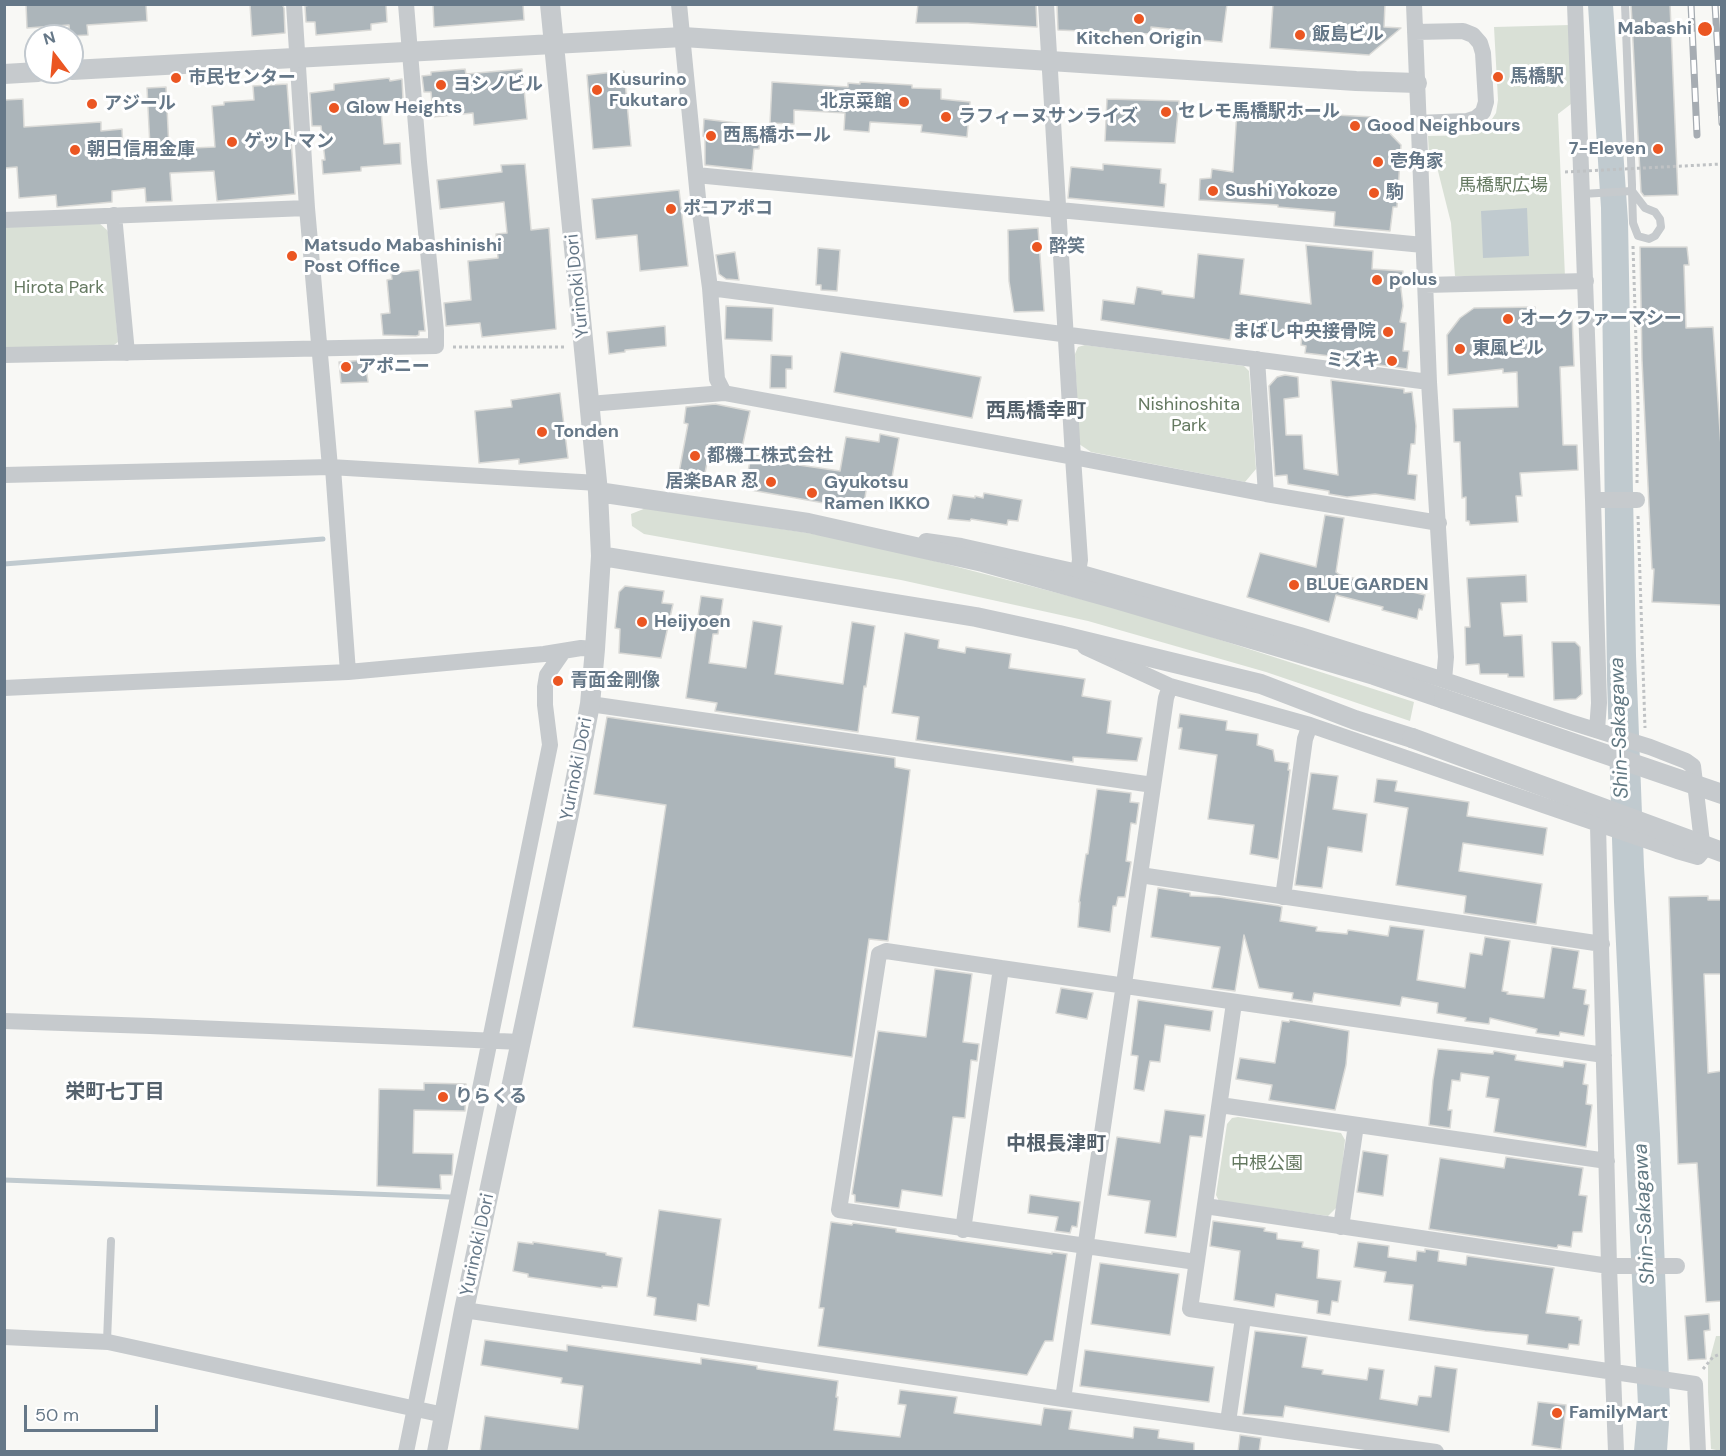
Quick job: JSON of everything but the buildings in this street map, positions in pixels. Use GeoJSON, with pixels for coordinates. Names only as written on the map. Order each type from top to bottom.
{"type":"FeatureCollection","features":[{"type":"Feature","properties":{"kind":"street"},"geometry":{"type":"LineString","coordinates":[[294,4],[307,208],[332,468],[348,672]]}},
{"type":"Feature","properties":{"kind":"street"},"geometry":{"type":"LineString","coordinates":[[4,355],[436,346],[406,4]]}},
{"type":"Feature","properties":{"kind":"street","name":"Yurinoki Dori"},"geometry":{"type":"LineString","coordinates":[[437,1452],[464,1310],[590,704],[595,649],[601,556],[598,487],[550,4]]}},
{"type":"Feature","properties":{"kind":"street"},"geometry":{"type":"LineString","coordinates":[[679,4],[710,288],[717,379],[724,393]]}},
{"type":"Feature","properties":{"kind":"street"},"geometry":{"type":"LineString","coordinates":[[1046,4],[1080,560],[1078,572]]}},
{"type":"Feature","properties":{"kind":"street"},"geometry":{"type":"LineString","coordinates":[[1414,4],[1429,382],[1446,657],[1444,689]]}},
{"type":"Feature","properties":{"kind":"street"},"geometry":{"type":"LineString","coordinates":[[1575,4],[1593,500],[1599,702],[1597,730]]}},
{"type":"Feature","properties":{"kind":"street"},"geometry":{"type":"LineString","coordinates":[[1415,32],[1463,31],[1473,35],[1480,43],[1483,53],[1486,102],[1483,112],[1467,122],[1418,123]]}},
{"type":"Feature","properties":{"kind":"street"},"geometry":{"type":"LineString","coordinates":[[84,69],[683,38],[1417,83]]}},
{"type":"Feature","properties":{"kind":"street"},"geometry":{"type":"LineString","coordinates":[[4,74],[24,73]]}},
{"type":"Feature","properties":{"kind":"street"},"geometry":{"type":"LineString","coordinates":[[696,175],[1423,245]]}},
{"type":"Feature","properties":{"kind":"street"},"geometry":{"type":"LineString","coordinates":[[4,220],[307,208]]}},
{"type":"Feature","properties":{"kind":"street"},"geometry":{"type":"LineString","coordinates":[[114,215],[127,353]]}},
{"type":"Feature","properties":{"kind":"street"},"geometry":{"type":"LineString","coordinates":[[1425,285],[1586,281]]}},
{"type":"Feature","properties":{"kind":"street"},"geometry":{"type":"LineString","coordinates":[[710,288],[1429,382]]}},
{"type":"Feature","properties":{"kind":"street"},"geometry":{"type":"LineString","coordinates":[[1257,359],[1266,494]]}},
{"type":"Feature","properties":{"kind":"street"},"geometry":{"type":"LineString","coordinates":[[589,404],[724,393],[1266,494],[1439,523]]}},
{"type":"Feature","properties":{"kind":"street"},"geometry":{"type":"LineString","coordinates":[[4,475],[332,468],[598,487],[851,531],[961,546],[1078,572],[1300,635],[1722,794]]}},
{"type":"Feature","properties":{"kind":"street"},"geometry":{"type":"LineString","coordinates":[[1593,500],[1637,500]]}},
{"type":"Feature","properties":{"kind":"street"},"geometry":{"type":"LineString","coordinates":[[851,531],[983,562],[1374,675],[1444,689],[1648,746],[1693,766],[1703,851],[1698,857],[1654,844],[1310,725],[1170,686],[1059,635]]}},
{"type":"Feature","properties":{"kind":"street"},"geometry":{"type":"LineString","coordinates":[[601,556],[976,617],[1261,684],[1722,852]]}},
{"type":"Feature","properties":{"kind":"street"},"geometry":{"type":"LineString","coordinates":[[4,688],[348,672],[563,652],[581,648],[595,649]]}},
{"type":"Feature","properties":{"kind":"street"},"geometry":{"type":"LineString","coordinates":[[406,1452],[550,745],[545,705],[547,675],[563,652]]}},
{"type":"Feature","properties":{"kind":"street"},"geometry":{"type":"LineString","coordinates":[[1063,1399],[1166,698],[1170,686]]}},
{"type":"Feature","properties":{"kind":"street"},"geometry":{"type":"LineString","coordinates":[[590,704],[1153,785]]}},
{"type":"Feature","properties":{"kind":"street"},"geometry":{"type":"LineString","coordinates":[[1283,897],[1305,738],[1310,725]]}},
{"type":"Feature","properties":{"kind":"street"},"geometry":{"type":"LineString","coordinates":[[1598,825],[1616,1452]]}},
{"type":"Feature","properties":{"kind":"street"},"geometry":{"type":"LineString","coordinates":[[1140,875],[1602,944]]}},
{"type":"Feature","properties":{"kind":"street"},"geometry":{"type":"LineString","coordinates":[[1196,1262],[963,1230],[839,1210],[879,954],[886,951],[1604,1055]]}},
{"type":"Feature","properties":{"kind":"street"},"geometry":{"type":"LineString","coordinates":[[963,1230],[1001,968]]}},
{"type":"Feature","properties":{"kind":"street"},"geometry":{"type":"LineString","coordinates":[[1234,1002],[1190,1310],[1688,1383],[1698,1452]]}},
{"type":"Feature","properties":{"kind":"street"},"geometry":{"type":"LineString","coordinates":[[4,1021],[521,1042]]}},
{"type":"Feature","properties":{"kind":"street"},"geometry":{"type":"LineString","coordinates":[[1220,1105],[1607,1161]]}},
{"type":"Feature","properties":{"kind":"street"},"geometry":{"type":"LineString","coordinates":[[1341,1227],[1356,1125]]}},
{"type":"Feature","properties":{"kind":"street"},"geometry":{"type":"LineString","coordinates":[[1205,1206],[1609,1266],[1677,1266]]}},
{"type":"Feature","properties":{"kind":"street"},"geometry":{"type":"LineString","coordinates":[[464,1310],[1436,1452]]}},
{"type":"Feature","properties":{"kind":"street"},"geometry":{"type":"LineString","coordinates":[[1228,1422],[1243,1318]]}},
{"type":"Feature","properties":{"kind":"street"},"geometry":{"type":"LineString","coordinates":[[4,1337],[107,1341],[444,1415]]}},
{"type":"Feature","properties":{"kind":"lane"},"geometry":{"type":"LineString","coordinates":[[1625,4],[1633,223],[1638,236],[1648,239],[1655,236],[1661,227],[1660,219],[1655,212],[1645,208],[1632,191]]}},
{"type":"Feature","properties":{"kind":"lane"},"geometry":{"type":"LineString","coordinates":[[1582,194],[1632,191]]}},
{"type":"Feature","properties":{"kind":"lane"},"geometry":{"type":"LineString","coordinates":[[107,1341],[111,1241]]}},
{"type":"Feature","properties":{"kind":"path"},"geometry":{"type":"LineString","coordinates":[[1565,172],[1722,164]]}},
{"type":"Feature","properties":{"kind":"path"},"geometry":{"type":"LineString","coordinates":[[1638,236],[1633,246],[1638,405],[1637,500],[1648,746]]}},
{"type":"Feature","properties":{"kind":"path"},"geometry":{"type":"LineString","coordinates":[[436,346],[565,347]]}},
{"type":"Feature","properties":{"kind":"path"},"geometry":{"type":"LineString","coordinates":[[1688,1383],[1713,1357],[1722,1353]]}},
{"type":"Feature","properties":{"kind":"green space","name":"馬橋駅広場"},"geometry":{"type":"Polygon","coordinates":[[[1570,25],[1571,104],[1558,114],[1565,277],[1455,276],[1451,223],[1436,163],[1429,156],[1428,136],[1470,135],[1480,131],[1496,113],[1498,100],[1494,27],[1570,25]]]}},
{"type":"Feature","properties":{"kind":"green space","name":"Hirota Park"},"geometry":{"type":"Polygon","coordinates":[[[99,223],[110,236],[118,342],[114,345],[5,349],[4,227],[99,223]]]}},
{"type":"Feature","properties":{"kind":"green space","name":"Nishinoshita Park"},"geometry":{"type":"Polygon","coordinates":[[[1085,345],[1244,366],[1249,371],[1256,469],[1245,482],[1091,452],[1079,444],[1075,354],[1078,347],[1085,345]]]}},
{"type":"Feature","properties":{"kind":"green space"},"geometry":{"type":"Polygon","coordinates":[[[646,508],[877,546],[1146,616],[1414,702],[1410,721],[1266,672],[1088,621],[901,580],[644,534],[632,526],[631,514],[646,508]]]}},
{"type":"Feature","properties":{"kind":"green space","name":"中根公園"},"geometry":{"type":"Polygon","coordinates":[[[1238,1117],[1341,1133],[1345,1140],[1338,1206],[1328,1216],[1219,1201],[1216,1195],[1227,1124],[1232,1118],[1238,1117]]]}},
{"type":"Feature","properties":{"kind":"green space"},"geometry":{"type":"Polygon","coordinates":[[[1716,1336],[1721,1336],[1721,1451],[1711,1449],[1708,1392],[1708,1366],[1716,1336]]]}},
{"type":"Feature","properties":{"kind":"water","name":"Shin-Sakagawa"},"geometry":{"type":"Polygon","coordinates":[[[1588,5],[1613,5],[1628,221],[1636,656],[1644,867],[1660,1134],[1670,1407],[1667,1451],[1634,1451],[1638,1405],[1614,902],[1607,680],[1601,208],[1588,5]]]}},
{"type":"Feature","properties":{"kind":"water"},"geometry":{"type":"Polygon","coordinates":[[[1527,208],[1529,256],[1483,258],[1481,211],[1527,208]]]}},
{"type":"Feature","properties":{"kind":"waterway"},"geometry":{"type":"LineString","coordinates":[[4,564],[323,539]]}},
{"type":"Feature","properties":{"kind":"waterway"},"geometry":{"type":"LineString","coordinates":[[4,1180],[450,1197]]}},
{"type":"Feature","properties":{"kind":"railway"},"geometry":{"type":"LineString","coordinates":[[1691,4],[1697,135]]}},
{"type":"Feature","properties":{"kind":"railway"},"geometry":{"type":"LineString","coordinates":[[1715,4],[1722,123]]}},
{"type":"Feature","properties":{"kind":"place","name":"Kitchen Origin"},"geometry":{"type":"Point","coordinates":[1139,19]}},
{"type":"Feature","properties":{"kind":"place","name":"Mabashi"},"geometry":{"type":"Point","coordinates":[1705,29]}},
{"type":"Feature","properties":{"kind":"place","name":"飯島ビル"},"geometry":{"type":"Point","coordinates":[1300,35]}},
{"type":"Feature","properties":{"kind":"place","name":"馬橋駅"},"geometry":{"type":"Point","coordinates":[1498,77]}},
{"type":"Feature","properties":{"kind":"place","name":"市民センター"},"geometry":{"type":"Point","coordinates":[176,78]}},
{"type":"Feature","properties":{"kind":"place","name":"ヨシノビル"},"geometry":{"type":"Point","coordinates":[441,85]}},
{"type":"Feature","properties":{"kind":"place","name":"Kusurino Fukutaro"},"geometry":{"type":"Point","coordinates":[597,90]}},
{"type":"Feature","properties":{"kind":"place","name":"北京菜館"},"geometry":{"type":"Point","coordinates":[904,102]}},
{"type":"Feature","properties":{"kind":"place","name":"アジール"},"geometry":{"type":"Point","coordinates":[92,104]}},
{"type":"Feature","properties":{"kind":"place","name":"Glow Heights"},"geometry":{"type":"Point","coordinates":[334,108]}},
{"type":"Feature","properties":{"kind":"place","name":"セレモ馬橋駅ホール"},"geometry":{"type":"Point","coordinates":[1166,112]}},
{"type":"Feature","properties":{"kind":"place","name":"ラフィーヌサンライズ"},"geometry":{"type":"Point","coordinates":[946,117]}},
{"type":"Feature","properties":{"kind":"place","name":"Good Neighbours"},"geometry":{"type":"Point","coordinates":[1355,126]}},
{"type":"Feature","properties":{"kind":"place","name":"西馬橋ホール"},"geometry":{"type":"Point","coordinates":[711,136]}},
{"type":"Feature","properties":{"kind":"place","name":"ゲットマン"},"geometry":{"type":"Point","coordinates":[232,142]}},
{"type":"Feature","properties":{"kind":"place","name":"7-Eleven"},"geometry":{"type":"Point","coordinates":[1658,149]}},
{"type":"Feature","properties":{"kind":"place","name":"朝日信用金庫"},"geometry":{"type":"Point","coordinates":[75,150]}},
{"type":"Feature","properties":{"kind":"place","name":"壱角家"},"geometry":{"type":"Point","coordinates":[1378,162]}},
{"type":"Feature","properties":{"kind":"place","name":"Sushi Yokoze"},"geometry":{"type":"Point","coordinates":[1213,191]}},
{"type":"Feature","properties":{"kind":"place","name":"駒"},"geometry":{"type":"Point","coordinates":[1374,193]}},
{"type":"Feature","properties":{"kind":"place","name":"ポコアポコ"},"geometry":{"type":"Point","coordinates":[671,209]}},
{"type":"Feature","properties":{"kind":"place","name":"酔笑"},"geometry":{"type":"Point","coordinates":[1037,247]}},
{"type":"Feature","properties":{"kind":"place","name":"Matsudo Mabashinishi Post Office"},"geometry":{"type":"Point","coordinates":[292,256]}},
{"type":"Feature","properties":{"kind":"place","name":"polus"},"geometry":{"type":"Point","coordinates":[1377,280]}},
{"type":"Feature","properties":{"kind":"place","name":"オークファーマシー"},"geometry":{"type":"Point","coordinates":[1508,319]}},
{"type":"Feature","properties":{"kind":"place","name":"まばし中央接骨院"},"geometry":{"type":"Point","coordinates":[1388,332]}},
{"type":"Feature","properties":{"kind":"place","name":"東風ビル"},"geometry":{"type":"Point","coordinates":[1460,349]}},
{"type":"Feature","properties":{"kind":"place","name":"ミズキ"},"geometry":{"type":"Point","coordinates":[1392,361]}},
{"type":"Feature","properties":{"kind":"place","name":"アポニー"},"geometry":{"type":"Point","coordinates":[346,367]}},
{"type":"Feature","properties":{"kind":"place","name":"Tonden"},"geometry":{"type":"Point","coordinates":[542,432]}},
{"type":"Feature","properties":{"kind":"place","name":"都機工株式会社"},"geometry":{"type":"Point","coordinates":[695,456]}},
{"type":"Feature","properties":{"kind":"place","name":"居楽BAR 忍"},"geometry":{"type":"Point","coordinates":[771,482]}},
{"type":"Feature","properties":{"kind":"place","name":"Gyukotsu Ramen IKKO"},"geometry":{"type":"Point","coordinates":[812,493]}},
{"type":"Feature","properties":{"kind":"place","name":"BLUE GARDEN"},"geometry":{"type":"Point","coordinates":[1294,585]}},
{"type":"Feature","properties":{"kind":"place","name":"Heijyoen"},"geometry":{"type":"Point","coordinates":[642,622]}},
{"type":"Feature","properties":{"kind":"place","name":"青面金剛像"},"geometry":{"type":"Point","coordinates":[558,681]}},
{"type":"Feature","properties":{"kind":"place","name":"りらくる"},"geometry":{"type":"Point","coordinates":[443,1097]}},
{"type":"Feature","properties":{"kind":"place","name":"FamilyMart"},"geometry":{"type":"Point","coordinates":[1557,1413]}},
{"type":"Feature","properties":{"kind":"district","name":"西馬橋幸町"},"geometry":{"type":"Point","coordinates":[1036,412]}},
{"type":"Feature","properties":{"kind":"district","name":"栄町七丁目"},"geometry":{"type":"Point","coordinates":[115,1093]}},
{"type":"Feature","properties":{"kind":"district","name":"中根長津町"},"geometry":{"type":"Point","coordinates":[1056,1145]}}]}
